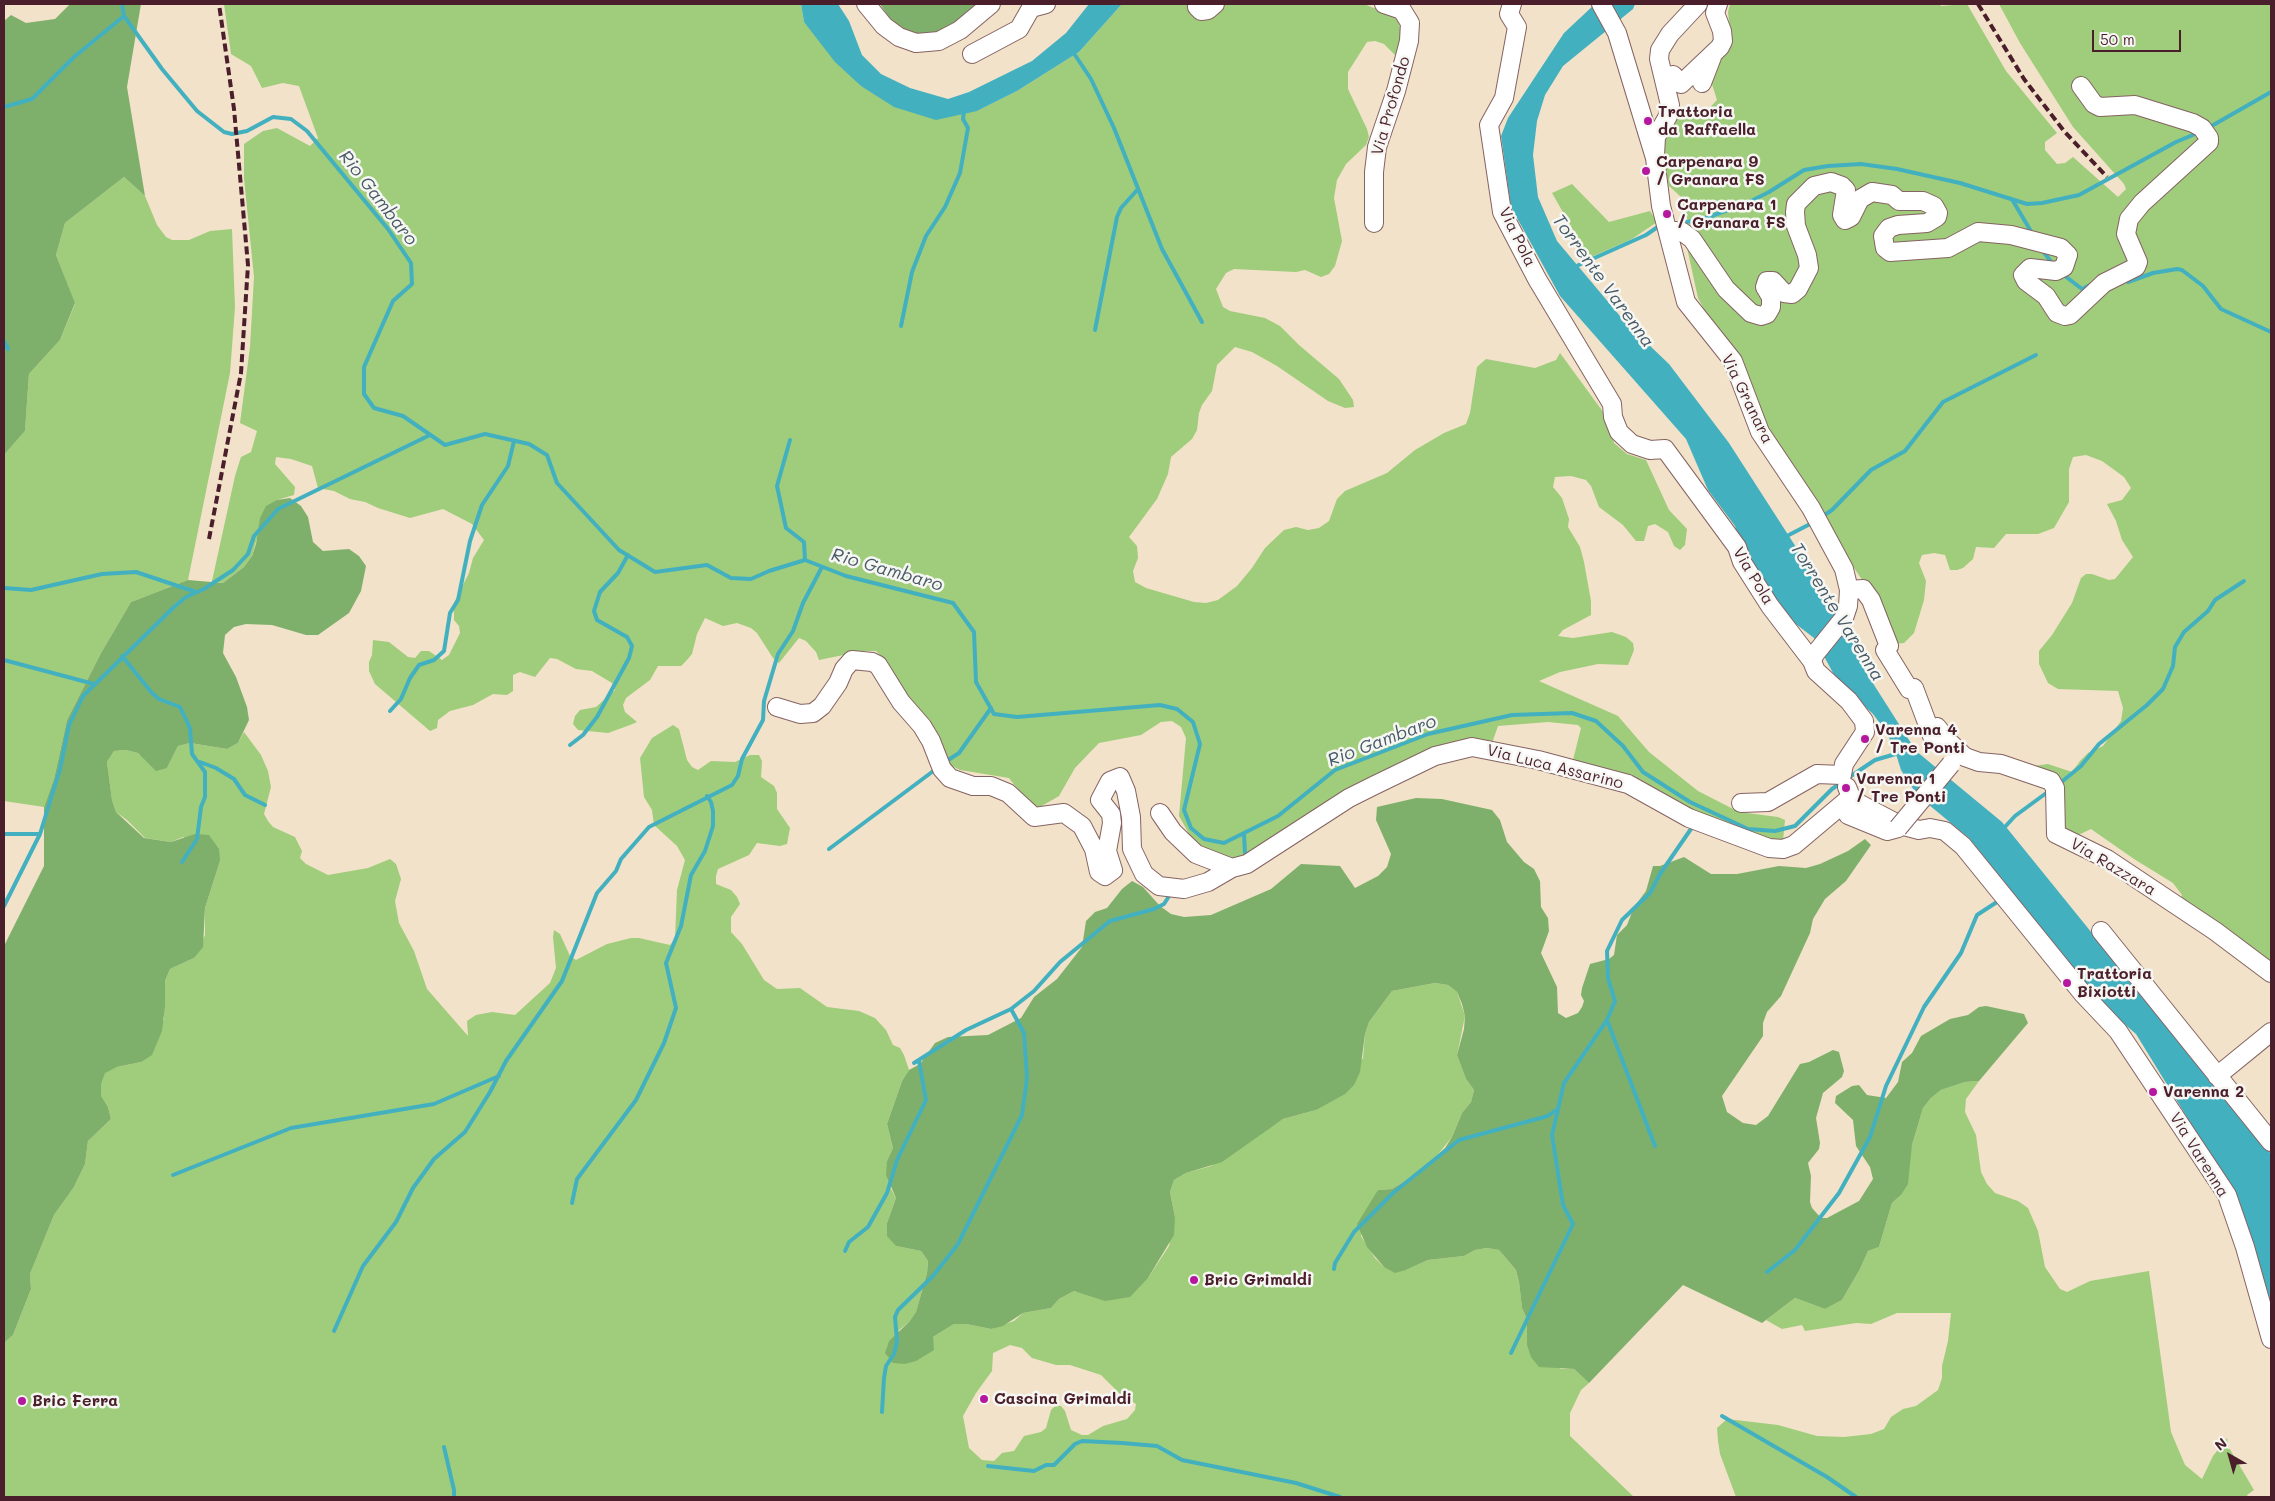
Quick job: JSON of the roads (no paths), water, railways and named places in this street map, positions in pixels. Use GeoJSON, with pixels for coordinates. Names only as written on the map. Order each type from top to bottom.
{"type":"FeatureCollection","features":[{"type":"Feature","properties":{"kind":"street"},"geometry":{"type":"LineString","coordinates":[[866,4],[884,26],[899,37],[916,43],[939,41],[960,30],[991,4]]}},
{"type":"Feature","properties":{"kind":"street"},"geometry":{"type":"LineString","coordinates":[[972,54],[1019,29],[1031,8],[1046,4]]}},
{"type":"Feature","properties":{"kind":"street"},"geometry":{"type":"LineString","coordinates":[[1198,4],[1197,7],[1201,11],[1208,10],[1215,4]]}},
{"type":"Feature","properties":{"kind":"street","name":"Via Profondo"},"geometry":{"type":"LineString","coordinates":[[1374,223],[1374,172],[1378,147],[1409,41],[1410,23],[1402,10],[1384,4]]}},
{"type":"Feature","properties":{"kind":"street","name":"Via Granara"},"geometry":{"type":"LineString","coordinates":[[1601,4],[1617,32],[1655,158],[1661,206],[1686,302],[1733,361],[1760,432],[1811,508],[1844,569],[1849,590],[1848,606],[1844,618],[1813,657]]}},
{"type":"Feature","properties":{"kind":"street"},"geometry":{"type":"LineString","coordinates":[[1655,158],[1656,137],[1668,116],[1670,105],[1659,59],[1660,50],[1670,34],[1698,4]]}},
{"type":"Feature","properties":{"kind":"street"},"geometry":{"type":"LineString","coordinates":[[1673,75],[1681,84],[1715,52],[1723,41],[1722,31],[1715,13],[1718,4]]}},
{"type":"Feature","properties":{"kind":"street","name":"Via Pola"},"geometry":{"type":"LineString","coordinates":[[1510,9],[1517,26],[1504,98],[1489,125],[1502,212],[1537,279],[1612,404],[1613,417]]}},
{"type":"Feature","properties":{"kind":"street"},"geometry":{"type":"LineString","coordinates":[[1702,83],[1715,52]]}},
{"type":"Feature","properties":{"kind":"street"},"geometry":{"type":"LineString","coordinates":[[1668,231],[1681,231],[1692,239],[1726,289],[1751,313],[1761,316],[1767,314],[1771,307],[1771,297],[1765,287],[1767,281],[1773,281],[1784,293],[1792,294],[1798,289],[1808,268],[1807,255],[1796,226],[1796,204],[1814,186],[1837,183],[1846,190],[1842,215],[1845,220],[1851,217],[1860,199],[1872,192],[1892,195],[1899,201],[1923,201],[1934,206],[1938,213],[1934,220],[1920,224],[1898,225],[1886,231],[1883,243],[1890,252],[1948,248],[1978,232],[2010,234],[2061,248],[2068,255],[2067,263],[2060,270],[2030,268],[2023,275],[2026,281],[2046,296],[2057,313],[2065,316],[2070,315],[2104,283],[2136,267],[2138,262],[2126,234],[2129,219],[2142,203],[2209,142],[2209,138],[2202,128],[2193,123],[2135,105],[2100,107],[2094,104],[2081,86]]}},
{"type":"Feature","properties":{"kind":"street","name":"Via Pola"},"geometry":{"type":"LineString","coordinates":[[1548,319],[1588,386],[1613,417],[1619,432],[1632,444],[1650,450],[1665,449],[1736,547],[1742,562],[1770,606],[1813,657]]}},
{"type":"Feature","properties":{"kind":"street","name":"Via Razzara"},"geometry":{"type":"LineString","coordinates":[[1849,590],[1863,589],[1871,600],[1889,646],[1885,650],[1909,689],[1914,688],[1935,731],[1958,755],[1979,762],[2001,764],[2051,781],[2055,788],[2056,834],[2107,859],[2215,931],[2271,973]]}},
{"type":"Feature","properties":{"kind":"street"},"geometry":{"type":"LineString","coordinates":[[1813,657],[1816,672],[1849,701],[1864,721],[1865,732],[1844,764],[1842,775],[1850,795],[1883,817],[1877,821],[1849,810],[1848,816],[1891,832],[1898,828],[1958,755]]}},
{"type":"Feature","properties":{"kind":"street","name":"Via Luca Assarino"},"geometry":{"type":"LineString","coordinates":[[777,708],[800,714],[813,713],[822,706],[838,683],[844,669],[852,660],[872,662],[878,665],[901,702],[922,726],[931,741],[942,769],[950,778],[973,786],[991,786],[1008,793],[1034,817],[1064,813],[1082,826],[1094,849],[1099,872],[1105,876],[1113,870],[1107,852],[1112,824],[1111,814],[1100,800],[1110,781],[1120,776],[1126,791],[1131,817],[1132,849],[1144,874],[1159,886],[1184,888],[1208,882],[1232,868],[1247,864],[1365,790],[1434,756],[1472,747],[1538,760],[1628,784],[1689,818],[1769,848],[1783,849],[1794,845],[1850,795]]}},
{"type":"Feature","properties":{"kind":"street"},"geometry":{"type":"LineString","coordinates":[[1741,803],[1768,802],[1817,774],[1842,775]]}},
{"type":"Feature","properties":{"kind":"street"},"geometry":{"type":"LineString","coordinates":[[1160,813],[1173,832],[1196,854],[1232,868]]}},
{"type":"Feature","properties":{"kind":"street","name":"Via Varenna"},"geometry":{"type":"LineString","coordinates":[[1883,817],[1900,826],[1919,830],[1930,828],[1945,831],[1963,846],[2083,994],[2129,1046],[2227,1195],[2245,1247],[2271,1340]]}},
{"type":"Feature","properties":{"kind":"street"},"geometry":{"type":"LineString","coordinates":[[2102,931],[2271,1142]]}},
{"type":"Feature","properties":{"kind":"street"},"geometry":{"type":"LineString","coordinates":[[2217,1076],[2271,1032]]}},
{"type":"Feature","properties":{"kind":"water"},"geometry":{"type":"Polygon","coordinates":[[[801,4],[838,4],[849,21],[862,55],[881,74],[910,88],[948,99],[969,92],[1032,61],[1066,33],[1089,4],[1122,4],[1079,52],[1017,91],[977,111],[936,120],[894,107],[861,86],[835,62],[804,22],[801,4]]]}},
{"type":"Feature","properties":{"kind":"water","name":"Torrente Varenna"},"geometry":{"type":"Polygon","coordinates":[[[1595,4],[1635,4],[1633,9],[1563,66],[1545,95],[1537,121],[1533,155],[1538,197],[1557,241],[1625,322],[1669,364],[1729,443],[1832,603],[1856,646],[1862,666],[1916,751],[2002,822],[2271,1154],[2271,1309],[2239,1202],[2136,1034],[2115,1016],[2085,983],[1969,838],[1917,795],[1901,770],[1887,733],[1873,714],[1838,682],[1814,638],[1788,618],[1742,548],[1735,526],[1708,490],[1686,439],[1560,296],[1511,207],[1501,136],[1508,118],[1564,33],[1595,4]]]}},
{"type":"Feature","properties":{"kind":"waterway","name":"Rio Gambaro"},"geometry":{"type":"LineString","coordinates":[[122,4],[124,16],[162,69],[197,111],[224,132],[232,134],[247,131],[273,117],[291,119],[307,131],[388,229],[411,263],[412,284],[393,301],[364,367],[364,394],[374,408],[403,416],[445,445],[485,434],[529,444],[547,455],[557,483],[619,550],[655,572],[707,565],[731,578],[751,579],[769,571],[805,560],[846,576],[953,603],[974,632],[976,682],[994,714],[1017,717],[1160,705],[1177,709],[1193,722],[1200,744],[1184,810],[1191,828],[1204,839],[1224,843],[1278,816],[1335,770],[1428,734],[1512,715],[1572,713],[1596,721],[1623,746],[1643,772],[1690,802],[1748,829],[1775,831],[1795,826],[1832,789],[1842,782]]}},
{"type":"Feature","properties":{"kind":"waterway"},"geometry":{"type":"LineString","coordinates":[[4,107],[32,99],[74,57],[124,16]]}},
{"type":"Feature","properties":{"kind":"waterway"},"geometry":{"type":"LineString","coordinates":[[1073,52],[1091,79],[1114,128],[1162,249],[1202,322]]}},
{"type":"Feature","properties":{"kind":"waterway"},"geometry":{"type":"LineString","coordinates":[[2208,128],[2271,92]]}},
{"type":"Feature","properties":{"kind":"waterway"},"geometry":{"type":"LineString","coordinates":[[901,326],[912,272],[926,236],[945,207],[960,173],[968,128],[963,119],[964,111]]}},
{"type":"Feature","properties":{"kind":"waterway"},"geometry":{"type":"LineString","coordinates":[[1679,223],[1700,220],[1745,204],[1769,192],[1804,170],[1861,164],[1897,169],[1960,183],[2027,204],[2042,203],[2079,195],[2176,142],[2200,132]]}},
{"type":"Feature","properties":{"kind":"waterway"},"geometry":{"type":"LineString","coordinates":[[1095,330],[1117,217],[1121,208],[1138,189]]}},
{"type":"Feature","properties":{"kind":"waterway"},"geometry":{"type":"LineString","coordinates":[[2013,201],[2032,233]]}},
{"type":"Feature","properties":{"kind":"waterway","name":"Torrente Varenna"},"geometry":{"type":"LineString","coordinates":[[1572,268],[1646,235],[1662,224]]}},
{"type":"Feature","properties":{"kind":"waterway"},"geometry":{"type":"LineString","coordinates":[[2042,250],[2053,264]]}},
{"type":"Feature","properties":{"kind":"waterway"},"geometry":{"type":"LineString","coordinates":[[2124,279],[2128,282],[2153,273],[2177,269],[2182,270],[2203,286],[2221,309],[2271,332]]}},
{"type":"Feature","properties":{"kind":"waterway"},"geometry":{"type":"LineString","coordinates":[[2061,273],[2082,289],[2092,284]]}},
{"type":"Feature","properties":{"kind":"waterway"},"geometry":{"type":"LineString","coordinates":[[4,341],[8,349]]}},
{"type":"Feature","properties":{"kind":"waterway"},"geometry":{"type":"LineString","coordinates":[[1820,518],[1832,510],[1871,470],[1905,451],[1943,402],[2036,355]]}},
{"type":"Feature","properties":{"kind":"waterway"},"geometry":{"type":"LineString","coordinates":[[4,906],[40,834],[60,769],[69,725],[83,696],[174,607],[186,597],[204,589],[233,570],[248,554],[254,536],[278,509],[430,435]]}},
{"type":"Feature","properties":{"kind":"waterway"},"geometry":{"type":"LineString","coordinates":[[790,440],[777,486],[786,528],[804,542],[805,560]]}},
{"type":"Feature","properties":{"kind":"waterway"},"geometry":{"type":"LineString","coordinates":[[390,711],[401,699],[410,678],[419,665],[434,660],[444,651],[450,613],[458,600],[470,541],[482,505],[508,466],[514,441]]}},
{"type":"Feature","properties":{"kind":"waterway"},"geometry":{"type":"LineString","coordinates":[[1785,537],[1812,523]]}},
{"type":"Feature","properties":{"kind":"waterway"},"geometry":{"type":"LineString","coordinates":[[570,745],[583,735],[597,717],[629,658],[632,646],[627,637],[597,620],[594,611],[600,592],[618,573],[628,555]]}},
{"type":"Feature","properties":{"kind":"waterway"},"geometry":{"type":"LineString","coordinates":[[334,1331],[363,1266],[396,1222],[413,1188],[434,1159],[465,1132],[490,1092],[506,1061],[562,981],[597,893],[616,871],[621,859],[649,827],[732,785],[738,776],[742,759],[763,720],[764,701],[778,654],[793,631],[803,603],[822,567]]}},
{"type":"Feature","properties":{"kind":"waterway"},"geometry":{"type":"LineString","coordinates":[[4,588],[31,590],[102,574],[136,572],[196,592]]}},
{"type":"Feature","properties":{"kind":"waterway"},"geometry":{"type":"LineString","coordinates":[[2059,784],[2081,766],[2099,744],[2147,705],[2163,689],[2173,666],[2175,647],[2184,632],[2208,611],[2215,600],[2244,581]]}},
{"type":"Feature","properties":{"kind":"waterway"},"geometry":{"type":"LineString","coordinates":[[122,656],[152,693],[159,699],[180,707],[190,728],[192,754],[205,772],[205,797],[201,807],[197,839],[182,862]]}},
{"type":"Feature","properties":{"kind":"waterway"},"geometry":{"type":"LineString","coordinates":[[4,660],[94,684]]}},
{"type":"Feature","properties":{"kind":"waterway"},"geometry":{"type":"LineString","coordinates":[[945,762],[959,753],[991,708]]}},
{"type":"Feature","properties":{"kind":"waterway","name":"Rio Gambaro"},"geometry":{"type":"LineString","coordinates":[[1848,778],[1875,760],[1899,753]]}},
{"type":"Feature","properties":{"kind":"waterway"},"geometry":{"type":"LineString","coordinates":[[200,762],[216,768],[234,779],[245,795],[265,805]]}},
{"type":"Feature","properties":{"kind":"waterway"},"geometry":{"type":"LineString","coordinates":[[829,849],[936,769]]}},
{"type":"Feature","properties":{"kind":"waterway"},"geometry":{"type":"LineString","coordinates":[[2003,829],[2015,816],[2049,791]]}},
{"type":"Feature","properties":{"kind":"waterway"},"geometry":{"type":"LineString","coordinates":[[572,1203],[577,1179],[636,1100],[664,1043],[676,1008],[666,963],[681,926],[691,875],[705,851],[713,826],[713,811],[707,796]]}},
{"type":"Feature","properties":{"kind":"waterway"},"geometry":{"type":"LineString","coordinates":[[1511,1353],[1573,1224],[1563,1205],[1552,1135],[1564,1083],[1607,1020],[1615,1001],[1608,978],[1607,951],[1622,920],[1650,893],[1660,874],[1693,826]]}},
{"type":"Feature","properties":{"kind":"waterway"},"geometry":{"type":"LineString","coordinates":[[4,834],[40,834]]}},
{"type":"Feature","properties":{"kind":"waterway"},"geometry":{"type":"LineString","coordinates":[[1244,834],[1245,853]]}},
{"type":"Feature","properties":{"kind":"waterway"},"geometry":{"type":"LineString","coordinates":[[914,1063],[966,1030],[1011,1009],[1034,991],[1060,962],[1110,921],[1154,909],[1164,904],[1171,893]]}},
{"type":"Feature","properties":{"kind":"waterway"},"geometry":{"type":"LineString","coordinates":[[1767,1272],[1795,1250],[1839,1193],[1870,1137],[1886,1086],[1924,1007],[1961,953],[1977,915],[2000,900]]}},
{"type":"Feature","properties":{"kind":"waterway"},"geometry":{"type":"LineString","coordinates":[[882,1412],[886,1366],[894,1354],[897,1341],[895,1317],[898,1310],[933,1276],[958,1244],[1022,1115],[1027,1078],[1024,1033],[1011,1009]]}},
{"type":"Feature","properties":{"kind":"waterway"},"geometry":{"type":"LineString","coordinates":[[1607,1020],[1655,1146]]}},
{"type":"Feature","properties":{"kind":"waterway"},"geometry":{"type":"LineString","coordinates":[[845,1251],[849,1242],[868,1227],[887,1193],[897,1160],[926,1100],[919,1061]]}},
{"type":"Feature","properties":{"kind":"waterway"},"geometry":{"type":"LineString","coordinates":[[173,1175],[291,1128],[434,1104],[499,1076]]}},
{"type":"Feature","properties":{"kind":"waterway"},"geometry":{"type":"LineString","coordinates":[[1334,1269],[1335,1263],[1354,1232],[1393,1193],[1459,1140],[1548,1116],[1556,1110]]}},
{"type":"Feature","properties":{"kind":"waterway"},"geometry":{"type":"LineString","coordinates":[[1722,1416],[1827,1477],[1856,1497]]}},
{"type":"Feature","properties":{"kind":"waterway"},"geometry":{"type":"LineString","coordinates":[[988,1466],[1034,1471],[1046,1465],[1054,1465],[1075,1444],[1082,1441],[1157,1446],[1182,1460],[1296,1483],[1340,1497]]}},
{"type":"Feature","properties":{"kind":"waterway"},"geometry":{"type":"LineString","coordinates":[[444,1447],[454,1497]]}},
{"type":"Feature","properties":{"kind":"railway"},"geometry":{"type":"LineString","coordinates":[[209,539],[241,373],[248,265],[234,109],[219,4]]}},
{"type":"Feature","properties":{"kind":"railway"},"geometry":{"type":"LineString","coordinates":[[1978,4],[2024,79],[2064,131],[2107,177]]}},
{"type":"Feature","properties":{"kind":"place","name":"Trattoria da Raffaella"},"geometry":{"type":"Point","coordinates":[1648,121]}},
{"type":"Feature","properties":{"kind":"place","name":"Carpenara 9 / Granara FS"},"geometry":{"type":"Point","coordinates":[1646,171]}},
{"type":"Feature","properties":{"kind":"place","name":"Carpenara 1 / Granara FS"},"geometry":{"type":"Point","coordinates":[1667,214]}},
{"type":"Feature","properties":{"kind":"place","name":"Varenna 4 / Tre Ponti"},"geometry":{"type":"Point","coordinates":[1865,739]}},
{"type":"Feature","properties":{"kind":"place","name":"Varenna 1 / Tre Ponti"},"geometry":{"type":"Point","coordinates":[1846,788]}},
{"type":"Feature","properties":{"kind":"place","name":"Trattoria Bixiotti"},"geometry":{"type":"Point","coordinates":[2067,983]}},
{"type":"Feature","properties":{"kind":"place","name":"Varenna 2"},"geometry":{"type":"Point","coordinates":[2153,1092]}},
{"type":"Feature","properties":{"kind":"place","name":"Bric Grimaldi"},"geometry":{"type":"Point","coordinates":[1194,1280]}},
{"type":"Feature","properties":{"kind":"place","name":"Cascina Grimaldi"},"geometry":{"type":"Point","coordinates":[984,1399]}},
{"type":"Feature","properties":{"kind":"place","name":"Bric Ferra"},"geometry":{"type":"Point","coordinates":[22,1401]}}]}
